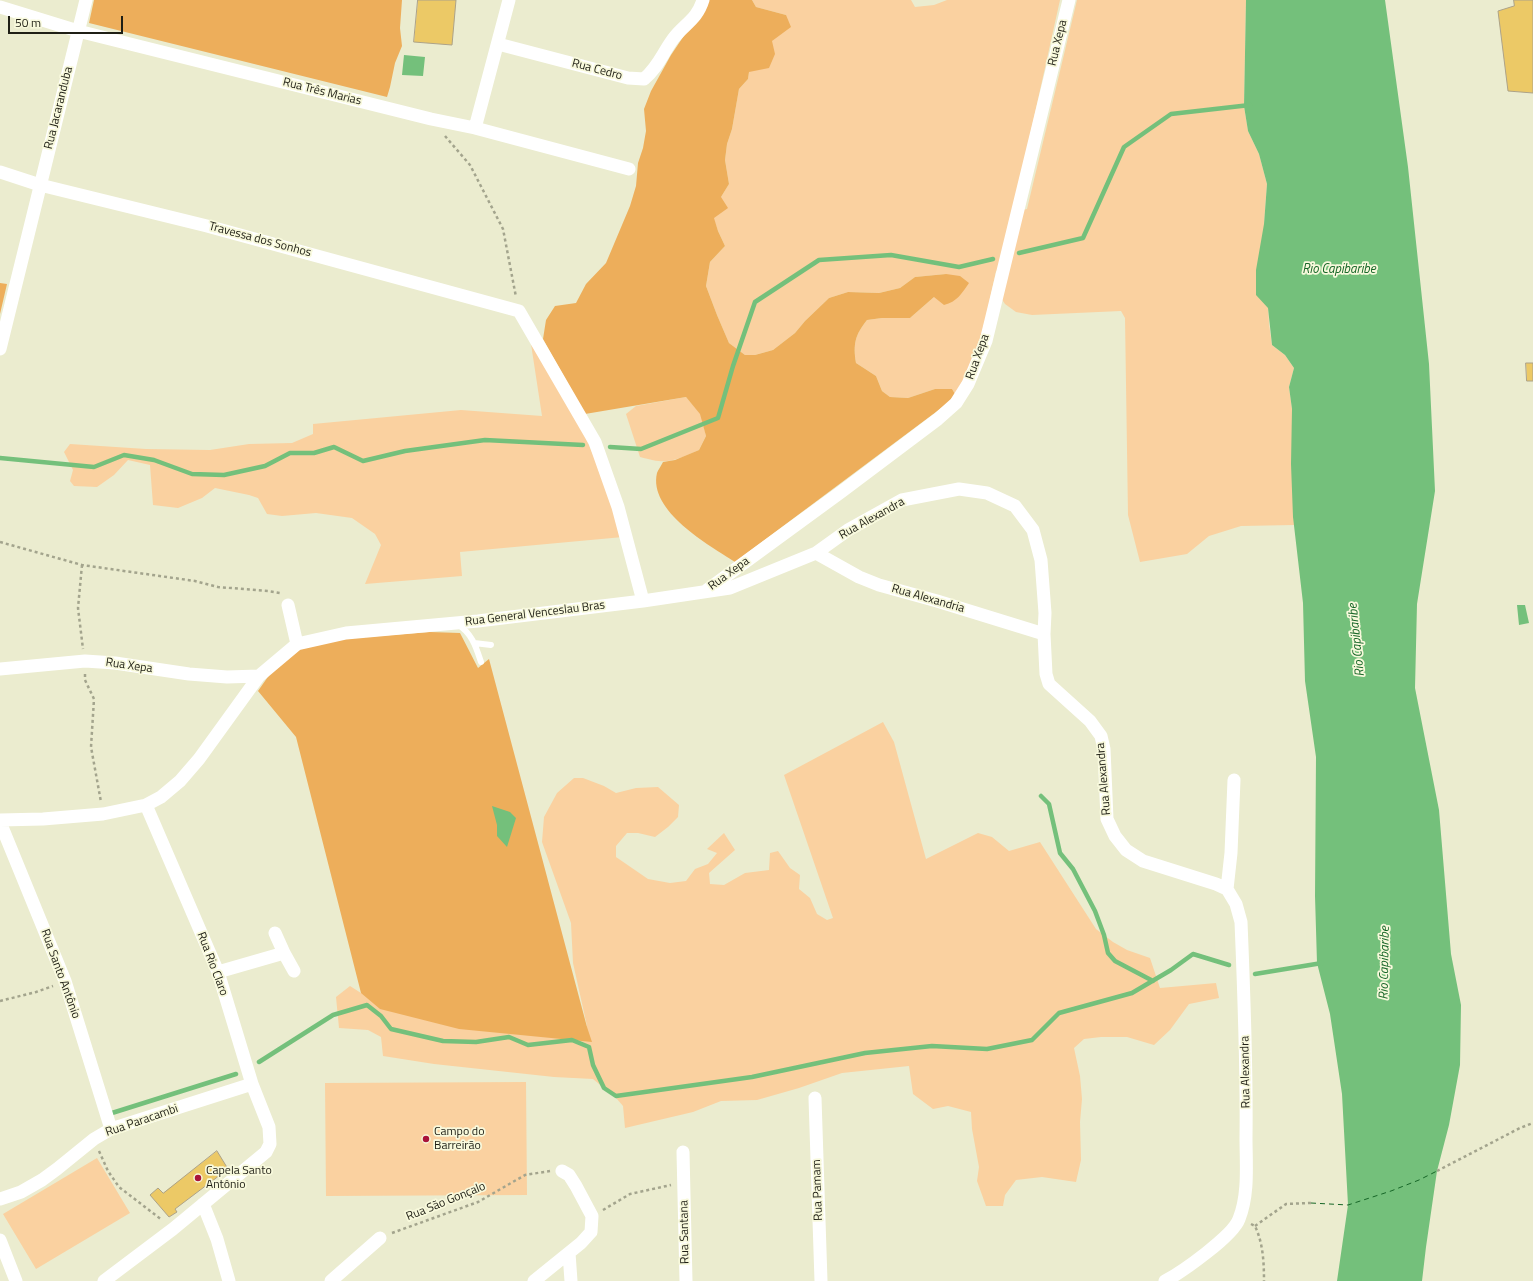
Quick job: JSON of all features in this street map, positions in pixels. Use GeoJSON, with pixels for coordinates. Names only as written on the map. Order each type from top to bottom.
{"type":"FeatureCollection","features":[{"type":"Feature","properties":{"kind":"street","name":"Rua Jacaranduba"},"geometry":{"type":"LineString","coordinates":[[0,349],[86,0]]}},
{"type":"Feature","properties":{"kind":"street"},"geometry":{"type":"LineString","coordinates":[[474,128],[509,0]]}},
{"type":"Feature","properties":{"kind":"street","name":"Rua Cedro"},"geometry":{"type":"LineString","coordinates":[[498,44],[628,78],[644,79],[654,71],[674,38],[696,16],[703,0]]}},
{"type":"Feature","properties":{"kind":"street","name":"Rua Xepa"},"geometry":{"type":"LineString","coordinates":[[703,593],[938,419],[956,403],[968,384],[986,341],[1069,0]]}},
{"type":"Feature","properties":{"kind":"street","name":"Rua Três Marias"},"geometry":{"type":"LineString","coordinates":[[0,7],[14,6],[78,31],[431,119],[474,128],[629,169]]}},
{"type":"Feature","properties":{"kind":"street","name":"Travessa dos Sonhos"},"geometry":{"type":"LineString","coordinates":[[0,172],[40,185],[207,226],[519,311]]}},
{"type":"Feature","properties":{"kind":"street"},"geometry":{"type":"LineString","coordinates":[[519,311],[595,442],[618,507],[643,601]]}},
{"type":"Feature","properties":{"kind":"street","name":"Rua Alexandra"},"geometry":{"type":"LineString","coordinates":[[816,553],[848,530],[902,500],[959,489],[987,493],[1015,506],[1033,530],[1042,560],[1046,674],[1049,684],[1090,721],[1101,736],[1104,749],[1107,818],[1115,836],[1126,850],[1143,861],[1216,884],[1227,889],[1236,904],[1241,922],[1242,937],[1247,1098],[1246,1187],[1239,1221]]}},
{"type":"Feature","properties":{"kind":"street","name":"Rua General Venceslau Bras"},"geometry":{"type":"LineString","coordinates":[[0,821],[103,814],[146,805],[162,797],[180,781],[199,759],[259,676],[297,644],[346,634],[454,623],[703,593],[730,588],[816,553]]}},
{"type":"Feature","properties":{"kind":"street","name":"Rua Alexandria"},"geometry":{"type":"LineString","coordinates":[[816,553],[859,577],[879,585],[1044,634]]}},
{"type":"Feature","properties":{"kind":"street"},"geometry":{"type":"LineString","coordinates":[[288,605],[297,644]]}},
{"type":"Feature","properties":{"kind":"street","name":"Rua Xepa"},"geometry":{"type":"LineString","coordinates":[[0,669],[85,661],[189,674],[227,677],[259,676]]}},
{"type":"Feature","properties":{"kind":"street"},"geometry":{"type":"LineString","coordinates":[[1227,889],[1231,853],[1234,780]]}},
{"type":"Feature","properties":{"kind":"street","name":"Rua Rio Claro"},"geometry":{"type":"LineString","coordinates":[[104,1281],[173,1229],[266,1152],[270,1144],[268,1127],[252,1084],[218,972],[146,805]]}},
{"type":"Feature","properties":{"kind":"street","name":"Rua Santo Antônio"},"geometry":{"type":"LineString","coordinates":[[0,821],[65,981],[111,1129]]}},
{"type":"Feature","properties":{"kind":"street"},"geometry":{"type":"LineString","coordinates":[[275,933],[294,971]]}},
{"type":"Feature","properties":{"kind":"street"},"geometry":{"type":"LineString","coordinates":[[218,972],[284,953]]}},
{"type":"Feature","properties":{"kind":"street","name":"Rua Paracambi"},"geometry":{"type":"LineString","coordinates":[[0,1199],[21,1192],[42,1180],[94,1138],[111,1129],[252,1084]]}},
{"type":"Feature","properties":{"kind":"street","name":"Rua Pamam"},"geometry":{"type":"LineString","coordinates":[[815,1098],[821,1281]]}},
{"type":"Feature","properties":{"kind":"street","name":"Rua Santana"},"geometry":{"type":"LineString","coordinates":[[683,1152],[686,1281]]}},
{"type":"Feature","properties":{"kind":"street"},"geometry":{"type":"LineString","coordinates":[[534,1281],[582,1243],[591,1232],[592,1216],[569,1175],[562,1172]]}},
{"type":"Feature","properties":{"kind":"street"},"geometry":{"type":"LineString","coordinates":[[203,1204],[217,1239],[229,1281]]}},
{"type":"Feature","properties":{"kind":"street"},"geometry":{"type":"LineString","coordinates":[[1165,1281],[1182,1272],[1228,1235],[1239,1221]]}},
{"type":"Feature","properties":{"kind":"street"},"geometry":{"type":"LineString","coordinates":[[331,1281],[380,1238]]}},
{"type":"Feature","properties":{"kind":"street"},"geometry":{"type":"LineString","coordinates":[[0,1240],[16,1281]]}},
{"type":"Feature","properties":{"kind":"street"},"geometry":{"type":"LineString","coordinates":[[569,1253],[571,1281]]}},
{"type":"Feature","properties":{"kind":"lane"},"geometry":{"type":"LineString","coordinates":[[454,623],[464,628],[470,635],[481,662]]}},
{"type":"Feature","properties":{"kind":"lane"},"geometry":{"type":"LineString","coordinates":[[474,643],[491,645]]}},
{"type":"Feature","properties":{"kind":"path"},"geometry":{"type":"LineString","coordinates":[[431,119],[470,166],[502,229],[519,311]]}},
{"type":"Feature","properties":{"kind":"path"},"geometry":{"type":"LineString","coordinates":[[0,542],[82,565],[195,581],[218,586],[268,591],[281,594],[288,605]]}},
{"type":"Feature","properties":{"kind":"path"},"geometry":{"type":"LineString","coordinates":[[82,565],[78,608],[85,661],[85,680],[94,699],[91,747],[103,814]]}},
{"type":"Feature","properties":{"kind":"path"},"geometry":{"type":"LineString","coordinates":[[0,1001],[36,992],[65,981]]}},
{"type":"Feature","properties":{"kind":"path"},"geometry":{"type":"LineString","coordinates":[[1437,1171],[1520,1128],[1533,1123]]}},
{"type":"Feature","properties":{"kind":"path"},"geometry":{"type":"LineString","coordinates":[[94,1138],[108,1171],[119,1187],[173,1229]]}},
{"type":"Feature","properties":{"kind":"path","name":"Rua São Gonçalo"},"geometry":{"type":"LineString","coordinates":[[380,1238],[478,1202],[525,1175],[553,1170],[562,1172]]}},
{"type":"Feature","properties":{"kind":"path","name":"Rua Santana"},"geometry":{"type":"LineString","coordinates":[[592,1216],[630,1194],[684,1183]]}},
{"type":"Feature","properties":{"kind":"path"},"geometry":{"type":"LineString","coordinates":[[1255,1226],[1286,1204],[1311,1203]]}},
{"type":"Feature","properties":{"kind":"path"},"geometry":{"type":"LineString","coordinates":[[1239,1221],[1255,1226],[1259,1235],[1264,1262],[1264,1281]]}},
{"type":"Feature","properties":{"kind":"shaded area"},"geometry":{"type":"Polygon","coordinates":[[[94,0],[402,0],[400,28],[402,46],[395,63],[387,97],[89,23],[94,0]]]}},
{"type":"Feature","properties":{"kind":"shaded area"},"geometry":{"type":"Polygon","coordinates":[[[708,0],[752,0],[756,7],[786,15],[791,27],[772,41],[775,54],[769,68],[749,72],[748,79],[739,89],[732,129],[727,144],[725,160],[729,184],[721,197],[728,208],[714,218],[725,246],[710,262],[706,286],[729,343],[745,355],[755,355],[773,350],[795,333],[829,298],[848,292],[879,293],[900,288],[915,277],[946,274],[960,276],[969,283],[959,297],[949,304],[944,305],[934,297],[910,318],[882,318],[867,320],[857,335],[855,345],[856,363],[876,376],[882,391],[890,397],[908,398],[935,389],[952,389],[955,394],[948,403],[735,562],[683,525],[662,501],[657,487],[657,473],[663,462],[675,460],[699,450],[706,436],[700,414],[686,397],[585,414],[543,339],[546,320],[555,306],[576,303],[586,284],[606,263],[630,206],[636,186],[638,163],[643,148],[646,131],[644,109],[651,91],[671,55],[708,0]]]}},
{"type":"Feature","properties":{"kind":"shaded area"},"geometry":{"type":"Polygon","coordinates":[[[752,0],[911,0],[915,7],[934,5],[947,0],[1060,0],[1013,212],[1027,209],[1077,0],[1246,0],[1244,106],[1248,131],[1259,154],[1267,184],[1264,224],[1269,324],[1272,345],[1285,355],[1294,368],[1289,387],[1292,409],[1294,525],[1241,526],[1209,536],[1187,554],[1140,562],[1128,515],[1125,318],[1121,311],[1032,315],[1016,312],[1005,304],[999,295],[1006,268],[996,271],[976,350],[970,366],[955,394],[952,389],[935,389],[908,398],[890,397],[882,391],[876,376],[856,363],[855,356],[857,335],[867,320],[882,318],[910,318],[934,297],[946,274],[915,277],[900,288],[879,293],[848,292],[829,298],[795,333],[773,350],[755,355],[745,355],[729,343],[706,286],[710,262],[725,246],[713,217],[721,197],[729,184],[725,160],[739,89],[748,79],[749,72],[772,41],[786,15],[756,7],[752,0]]]}},
{"type":"Feature","properties":{"kind":"shaded area"},"geometry":{"type":"Polygon","coordinates":[[[0,283],[7,284],[0,314],[0,283]]]}},
{"type":"Feature","properties":{"kind":"shaded area"},"geometry":{"type":"Polygon","coordinates":[[[531,344],[578,421],[600,470],[623,537],[460,552],[462,576],[365,584],[381,545],[375,534],[352,518],[316,513],[282,516],[267,514],[258,498],[215,488],[202,498],[178,508],[153,505],[150,465],[128,460],[114,475],[97,487],[74,486],[70,481],[73,470],[64,452],[70,444],[146,449],[210,450],[249,444],[292,443],[313,434],[313,424],[461,410],[542,416],[531,344]]]}},
{"type":"Feature","properties":{"kind":"shaded area"},"geometry":{"type":"Polygon","coordinates":[[[686,397],[701,414],[706,436],[699,450],[670,461],[657,461],[640,457],[626,414],[636,406],[686,397]]]}},
{"type":"Feature","properties":{"kind":"shaded area"},"geometry":{"type":"Polygon","coordinates":[[[430,632],[460,633],[478,668],[489,659],[592,1042],[459,1029],[380,1009],[361,993],[296,737],[258,691],[272,671],[306,645],[327,640],[430,632]]]}},
{"type":"Feature","properties":{"kind":"shaded area"},"geometry":{"type":"Polygon","coordinates":[[[883,722],[894,742],[926,859],[978,833],[992,837],[1009,851],[1040,842],[1096,929],[1113,942],[1127,950],[1150,958],[1160,988],[1216,983],[1219,998],[1189,1004],[1170,1030],[1154,1045],[1127,1037],[1101,1037],[1084,1039],[1074,1048],[1080,1076],[1082,1099],[1080,1122],[1081,1160],[1076,1182],[1042,1177],[1016,1180],[1005,1195],[1003,1206],[986,1206],[977,1181],[979,1167],[972,1129],[971,1112],[948,1106],[933,1109],[913,1094],[909,1066],[842,1073],[799,1088],[757,1100],[721,1101],[693,1112],[625,1128],[623,1106],[593,1079],[554,1077],[434,1064],[383,1056],[381,1037],[368,1030],[339,1028],[336,997],[350,986],[361,993],[587,1026],[573,963],[571,923],[542,842],[544,817],[557,793],[574,778],[583,778],[604,786],[616,793],[636,788],[658,787],[679,805],[678,817],[655,837],[638,833],[627,833],[616,846],[616,857],[648,879],[670,883],[686,881],[695,869],[708,864],[717,853],[707,849],[724,833],[735,850],[709,873],[710,884],[724,885],[745,873],[769,870],[770,853],[778,851],[790,868],[800,875],[799,889],[810,898],[817,914],[827,920],[833,918],[784,775],[883,722]]]}},
{"type":"Feature","properties":{"kind":"shaded area","name":"Campo do Barreirão"},"geometry":{"type":"Polygon","coordinates":[[[526,1082],[527,1195],[326,1196],[325,1083],[526,1082]]]}},
{"type":"Feature","properties":{"kind":"shaded area"},"geometry":{"type":"Polygon","coordinates":[[[97,1158],[130,1213],[36,1269],[3,1214],[97,1158]]]}},
{"type":"Feature","properties":{"kind":"water","name":"Rio Capibaribe"},"geometry":{"type":"Polygon","coordinates":[[[1246,0],[1385,0],[1408,167],[1429,364],[1435,491],[1417,604],[1415,688],[1439,810],[1451,954],[1461,1005],[1460,1065],[1449,1125],[1437,1171],[1422,1281],[1337,1281],[1348,1205],[1342,1094],[1330,1014],[1317,963],[1315,896],[1316,757],[1305,681],[1303,603],[1293,517],[1291,464],[1292,409],[1289,387],[1294,368],[1285,355],[1272,345],[1268,308],[1256,295],[1256,270],[1264,224],[1267,184],[1259,154],[1248,131],[1244,106],[1246,0]]]}},
{"type":"Feature","properties":{"kind":"water"},"geometry":{"type":"Polygon","coordinates":[[[404,55],[425,57],[423,76],[402,75],[404,55]]]}},
{"type":"Feature","properties":{"kind":"water"},"geometry":{"type":"Polygon","coordinates":[[[1517,605],[1525,605],[1529,623],[1519,625],[1517,605]]]}},
{"type":"Feature","properties":{"kind":"water"},"geometry":{"type":"Polygon","coordinates":[[[492,806],[510,812],[516,818],[507,847],[497,836],[497,825],[492,806]]]}},
{"type":"Feature","properties":{"kind":"building"},"geometry":{"type":"Polygon","coordinates":[[[418,0],[456,0],[452,45],[414,42],[418,0]]]}},
{"type":"Feature","properties":{"kind":"building"},"geometry":{"type":"Polygon","coordinates":[[[1514,0],[1533,0],[1533,93],[1508,91],[1498,11],[1514,6],[1514,0]]]}},
{"type":"Feature","properties":{"kind":"building"},"geometry":{"type":"Polygon","coordinates":[[[1526,363],[1533,363],[1533,381],[1527,381],[1526,363]]]}},
{"type":"Feature","properties":{"kind":"building","name":"Capela Santo Antônio"},"geometry":{"type":"Polygon","coordinates":[[[217,1151],[228,1169],[175,1209],[177,1212],[169,1217],[150,1195],[158,1188],[163,1193],[217,1151]]]}},
{"type":"Feature","properties":{"kind":"waterway"},"geometry":{"type":"LineString","coordinates":[[1019,253],[1083,238],[1124,147],[1171,114],[1250,105]]}},
{"type":"Feature","properties":{"kind":"waterway"},"geometry":{"type":"LineString","coordinates":[[610,447],[641,449],[718,418],[733,366],[755,302],[819,260],[891,255],[959,267],[993,259]]}},
{"type":"Feature","properties":{"kind":"waterway"},"geometry":{"type":"LineString","coordinates":[[0,458],[94,467],[124,455],[154,460],[192,474],[224,475],[265,466],[290,453],[314,453],[334,447],[363,461],[405,451],[485,440],[583,445]]}},
{"type":"Feature","properties":{"kind":"waterway"},"geometry":{"type":"LineString","coordinates":[[1041,796],[1049,804],[1060,853],[1073,869],[1095,911],[1104,935],[1108,953],[1115,961],[1153,981]]}},
{"type":"Feature","properties":{"kind":"waterway"},"geometry":{"type":"LineString","coordinates":[[259,1062],[333,1015],[367,1005],[381,1016],[391,1029],[443,1041],[476,1042],[509,1037],[528,1045],[572,1040],[589,1047],[593,1065],[604,1088],[616,1096],[752,1077],[865,1053],[932,1046],[987,1049],[1032,1040],[1059,1013],[1132,993],[1171,970],[1193,954],[1229,965]]}},
{"type":"Feature","properties":{"kind":"waterway"},"geometry":{"type":"LineString","coordinates":[[1255,974],[1322,963]]}},
{"type":"Feature","properties":{"kind":"waterway"},"geometry":{"type":"LineString","coordinates":[[112,1113],[236,1074]]}},
{"type":"Feature","properties":{"kind":"ferry route"},"geometry":{"type":"LineString","coordinates":[[1311,1203],[1348,1205],[1391,1191],[1437,1171]]}},
{"type":"Feature","properties":{"kind":"place","name":"Campo do Barreirão"},"geometry":{"type":"Point","coordinates":[426,1139]}},
{"type":"Feature","properties":{"kind":"place","name":"Capela Santo Antônio"},"geometry":{"type":"Point","coordinates":[198,1178]}}]}
